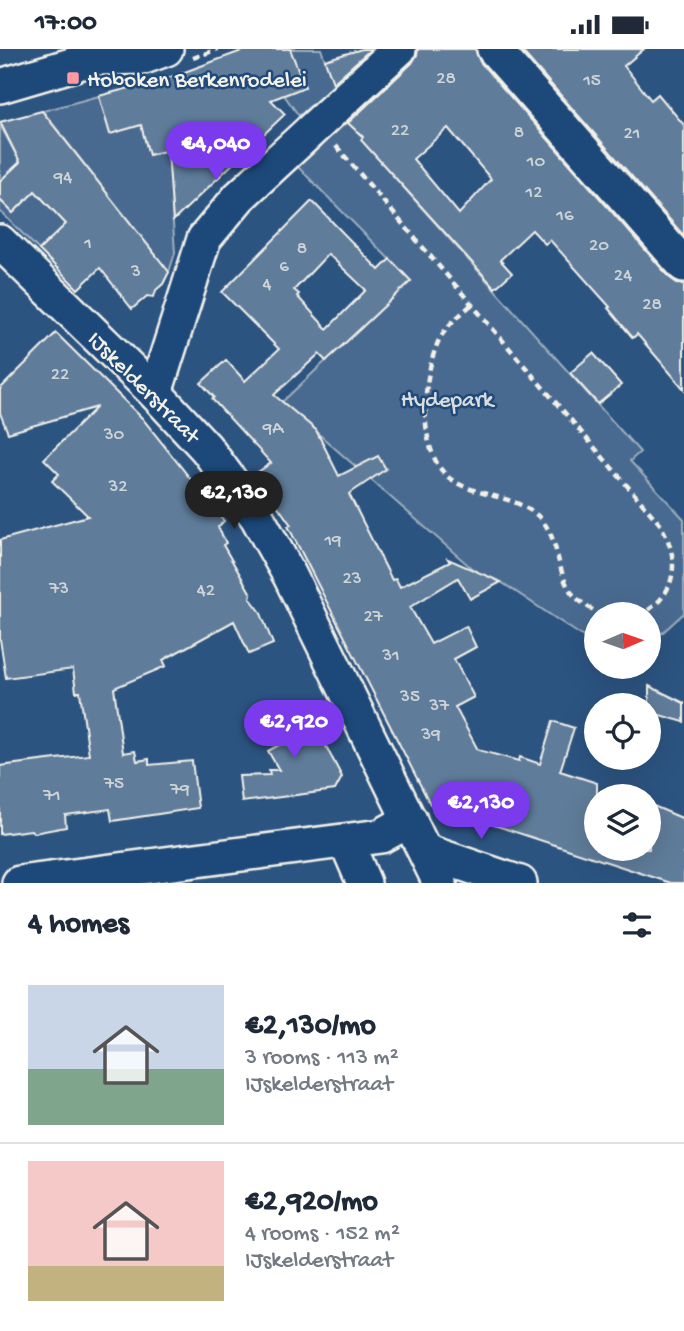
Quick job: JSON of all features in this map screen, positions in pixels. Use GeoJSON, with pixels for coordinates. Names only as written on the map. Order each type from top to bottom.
{"type":"FeatureCollection","features":[{"type":"Feature","properties":{"kind":"street"},"geometry":{"type":"LineString","coordinates":[[0,86],[94,58],[144,57],[166,49]]}},
{"type":"Feature","properties":{"kind":"street"},"geometry":{"type":"LineString","coordinates":[[155,393],[204,239],[239,197],[398,49]]}},
{"type":"Feature","properties":{"kind":"street"},"geometry":{"type":"LineString","coordinates":[[494,49],[684,265]]}},
{"type":"Feature","properties":{"kind":"street","name":"IJskelderstraat"},"geometry":{"type":"LineString","coordinates":[[0,242],[155,393],[206,448],[257,517],[290,576],[440,883]]}},
{"type":"Feature","properties":{"kind":"street"},"geometry":{"type":"LineString","coordinates":[[19,883],[381,836],[410,820]]}},
{"type":"Feature","properties":{"kind":"street"},"geometry":{"type":"LineString","coordinates":[[346,841],[364,883]]}},
{"type":"Feature","properties":{"kind":"street"},"geometry":{"type":"LineString","coordinates":[[425,851],[507,881]]}},
{"type":"Feature","properties":{"kind":"path"},"geometry":{"type":"LineString","coordinates":[[317,124],[651,513],[666,535],[673,556],[671,581],[660,602]]}},
{"type":"Feature","properties":{"kind":"path"},"geometry":{"type":"LineString","coordinates":[[471,305],[445,331],[430,366],[425,411],[433,453],[446,476],[456,483],[515,503],[541,519],[552,538],[566,585],[584,604]]}},
{"type":"Feature","properties":{"kind":"green space"},"geometry":{"type":"Polygon","coordinates":[[[290,49],[321,49],[334,85],[299,116],[284,95],[304,87],[290,49]]]}},
{"type":"Feature","properties":{"kind":"green space"},"geometry":{"type":"Polygon","coordinates":[[[99,96],[110,133],[141,125],[149,155],[168,150],[175,253],[169,272],[43,111],[99,96]]]}},
{"type":"Feature","properties":{"kind":"green space","name":"Hydepark"},"geometry":{"type":"Polygon","coordinates":[[[345,120],[363,137],[361,140],[640,452],[630,461],[684,519],[684,613],[662,633],[662,602],[584,602],[584,637],[501,582],[476,572],[282,402],[411,281],[298,167],[345,120]]]}},
{"type":"Feature","properties":{"kind":"green space"},"geometry":{"type":"Polygon","coordinates":[[[0,125],[20,162],[0,181],[0,125]]]}},
{"type":"Feature","properties":{"kind":"green space"},"geometry":{"type":"Polygon","coordinates":[[[35,191],[66,224],[39,250],[0,211],[0,200],[13,213],[35,191]]]}},
{"type":"Feature","properties":{"kind":"building"},"geometry":{"type":"Polygon","coordinates":[[[247,49],[290,49],[305,87],[271,100],[285,114],[173,221],[168,150],[149,155],[141,125],[110,134],[99,96],[171,77],[247,49]]]}},
{"type":"Feature","properties":{"kind":"building"},"geometry":{"type":"Polygon","coordinates":[[[371,49],[333,83],[325,60],[371,49]]]}},
{"type":"Feature","properties":{"kind":"building"},"geometry":{"type":"Polygon","coordinates":[[[418,49],[475,49],[480,62],[670,278],[684,284],[684,389],[637,334],[633,338],[608,308],[610,307],[550,240],[545,244],[532,230],[500,260],[512,273],[495,288],[361,140],[363,137],[348,123],[412,63],[418,49]],[[448,128],[413,159],[459,214],[491,179],[448,128]]]}},
{"type":"Feature","properties":{"kind":"building"},"geometry":{"type":"Polygon","coordinates":[[[520,49],[644,49],[624,66],[651,100],[658,94],[684,125],[684,236],[520,49]]]}},
{"type":"Feature","properties":{"kind":"building"},"geometry":{"type":"Polygon","coordinates":[[[42,111],[169,272],[154,297],[147,296],[132,309],[100,268],[78,289],[39,250],[66,224],[35,191],[13,213],[0,200],[0,181],[20,162],[0,122],[42,111]]]}},
{"type":"Feature","properties":{"kind":"building"},"geometry":{"type":"Polygon","coordinates":[[[312,201],[379,270],[390,259],[411,281],[326,361],[319,354],[274,395],[316,430],[339,476],[378,456],[386,469],[349,494],[392,580],[396,579],[400,587],[450,562],[448,559],[501,582],[470,599],[458,578],[410,607],[431,644],[466,626],[476,647],[454,659],[474,697],[455,707],[478,750],[519,761],[520,757],[540,764],[553,721],[574,728],[560,771],[597,783],[584,784],[584,854],[430,804],[288,526],[291,525],[255,474],[271,463],[212,399],[214,397],[201,383],[226,360],[245,381],[279,349],[222,292],[312,201]],[[328,254],[294,290],[327,329],[366,290],[328,254]]]}},
{"type":"Feature","properties":{"kind":"building"},"geometry":{"type":"Polygon","coordinates":[[[56,333],[142,418],[224,521],[218,527],[226,543],[223,545],[251,594],[250,598],[260,611],[273,644],[249,654],[234,621],[163,660],[166,666],[114,688],[123,753],[135,751],[137,761],[149,759],[149,765],[192,761],[198,808],[112,821],[110,809],[65,815],[66,827],[34,833],[31,830],[0,834],[0,766],[89,755],[80,692],[76,692],[73,669],[6,678],[0,639],[0,540],[88,516],[52,481],[59,474],[44,459],[97,407],[8,433],[0,413],[0,389],[56,333]]]}},
{"type":"Feature","properties":{"kind":"building"},"geometry":{"type":"Polygon","coordinates":[[[593,353],[621,385],[598,404],[570,373],[593,353]]]}},
{"type":"Feature","properties":{"kind":"building"},"geometry":{"type":"Polygon","coordinates":[[[649,686],[684,703],[684,722],[661,715],[661,693],[649,693],[649,686]]]}},
{"type":"Feature","properties":{"kind":"building"},"geometry":{"type":"Polygon","coordinates":[[[302,700],[342,777],[335,790],[242,802],[239,776],[270,775],[269,770],[279,770],[268,751],[281,744],[268,717],[302,700]]]}},
{"type":"Feature","properties":{"kind":"building"},"geometry":{"type":"Polygon","coordinates":[[[661,809],[684,819],[684,883],[671,883],[604,861],[661,861],[661,809]]]}},
{"type":"Feature","properties":{"kind":"place","name":"Hoboken Berkenrodelei"},"geometry":{"type":"Point","coordinates":[73,78]}}]}
